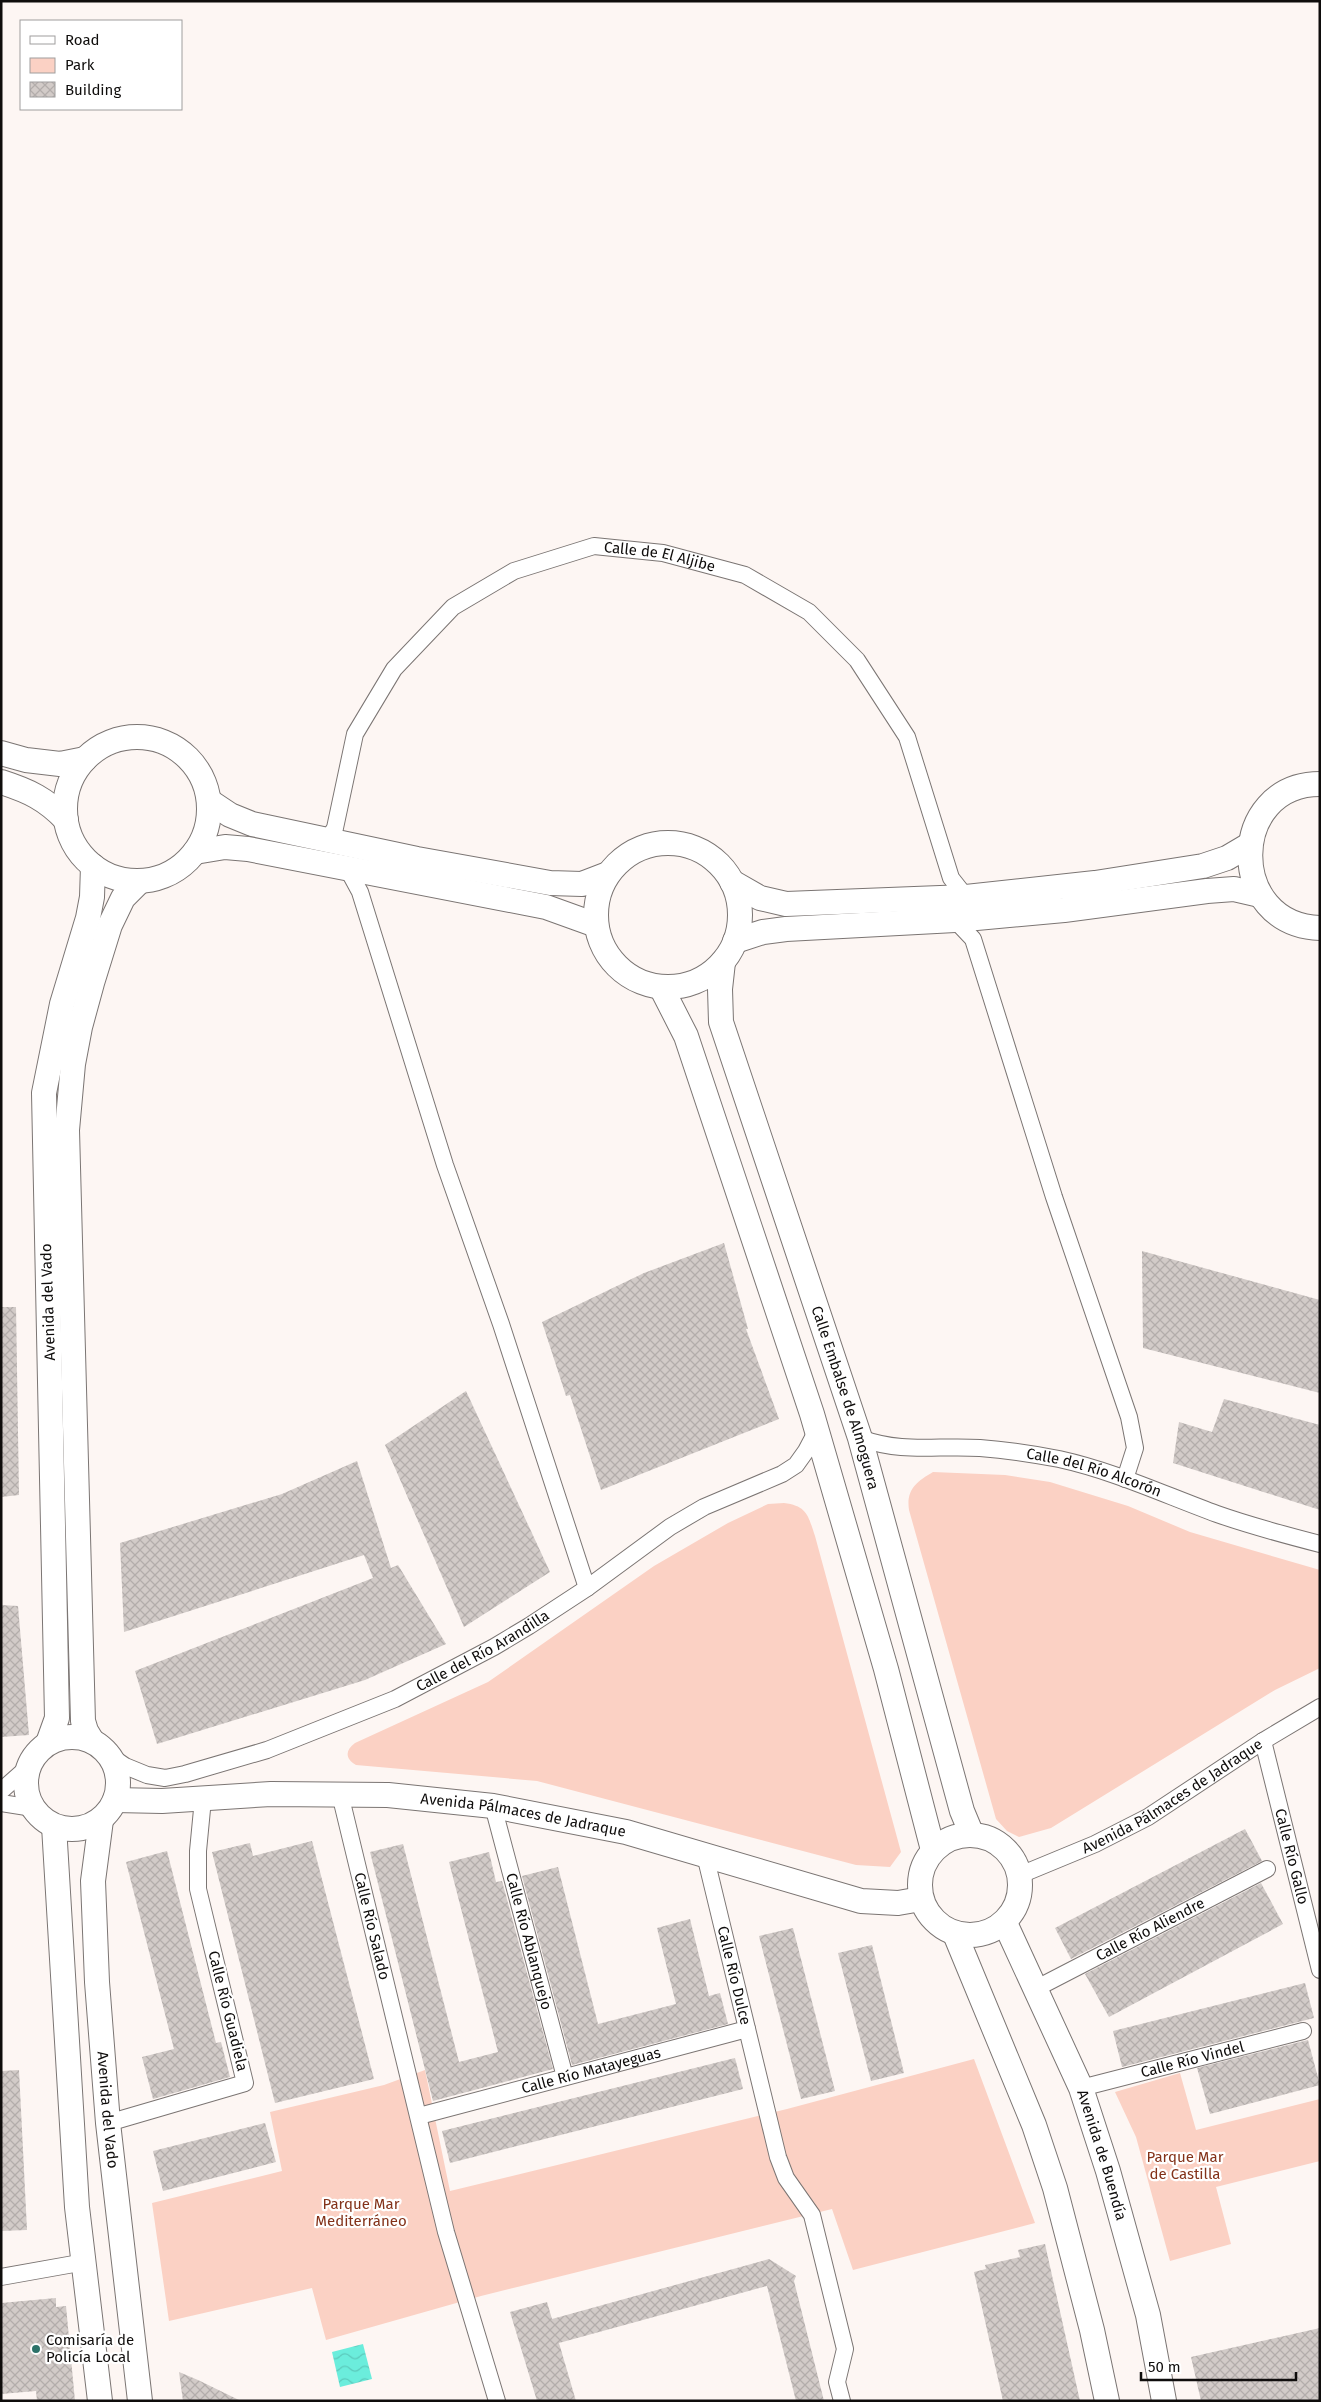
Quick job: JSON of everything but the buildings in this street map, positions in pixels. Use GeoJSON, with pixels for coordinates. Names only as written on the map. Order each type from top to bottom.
{"type":"FeatureCollection","features":[{"type":"Feature","properties":{"kind":"main road"},"geometry":{"type":"LineString","coordinates":[[129,737],[160,740],[177,748],[192,762],[205,783],[209,801],[209,819],[204,836],[195,852],[173,870],[160,877],[140,881],[115,877],[93,866],[76,845],[66,820],[66,798],[72,777],[85,759],[106,743],[129,737]]}},
{"type":"Feature","properties":{"kind":"main road"},"geometry":{"type":"LineString","coordinates":[[1,753],[26,760],[60,764],[85,759]]}},
{"type":"Feature","properties":{"kind":"main road"},"geometry":{"type":"LineString","coordinates":[[1,782],[17,787],[48,802],[66,820]]}},
{"type":"Feature","properties":{"kind":"main road"},"geometry":{"type":"LineString","coordinates":[[1315,930],[1283,917],[1270,907],[1252,879],[1249,845],[1256,822],[1270,804],[1284,793],[1300,786],[1320,784]]}},
{"type":"Feature","properties":{"kind":"main road"},"geometry":{"type":"LineString","coordinates":[[209,801],[230,815],[252,824],[327,841],[550,883],[582,884],[608,874]]}},
{"type":"Feature","properties":{"kind":"main road"},"geometry":{"type":"LineString","coordinates":[[672,843],[698,850],[721,866],[732,882],[739,901],[740,921],[735,941],[723,962],[705,977],[684,986],[661,987],[642,982],[626,973],[611,960],[601,943],[596,925],[598,898],[608,874],[618,862],[643,847],[672,843]]}},
{"type":"Feature","properties":{"kind":"main road"},"geometry":{"type":"LineString","coordinates":[[732,882],[760,898],[786,904],[966,896],[1095,883],[1203,866],[1227,858],[1249,845]]}},
{"type":"Feature","properties":{"kind":"main road"},"geometry":{"type":"LineString","coordinates":[[195,852],[225,847],[248,849],[546,907],[596,925]]}},
{"type":"Feature","properties":{"kind":"main road","name":"Avenida del Vado"},"geometry":{"type":"LineString","coordinates":[[48,1743],[58,1718],[45,1216],[44,1093],[62,1004],[88,918],[92,897],[93,866]]}},
{"type":"Feature","properties":{"kind":"main road","name":"Avenida del Vado"},"geometry":{"type":"LineString","coordinates":[[101,1748],[83,1721],[67,1130],[68,1098],[80,1027],[110,925],[123,898],[140,881]]}},
{"type":"Feature","properties":{"kind":"main road"},"geometry":{"type":"LineString","coordinates":[[735,941],[763,932],[786,929],[955,920],[1064,910],[1208,891],[1234,889],[1260,894]]}},
{"type":"Feature","properties":{"kind":"main road","name":"Calle Embalse de Almoguera"},"geometry":{"type":"LineString","coordinates":[[723,962],[720,989],[722,1022],[860,1438],[962,1811],[972,1835]]}},
{"type":"Feature","properties":{"kind":"main road"},"geometry":{"type":"LineString","coordinates":[[661,987],[686,1036],[808,1405],[886,1669],[933,1850]]}},
{"type":"Feature","properties":{"kind":"main road"},"geometry":{"type":"LineString","coordinates":[[80,1736],[101,1748],[116,1765],[119,1780],[112,1809],[101,1820],[88,1827],[73,1830],[54,1826],[44,1820],[33,1808],[27,1796],[26,1780],[28,1767],[37,1752],[48,1743],[64,1737],[80,1736]]}},
{"type":"Feature","properties":{"kind":"main road","name":"Avenida Pálmaces de Jadraque"},"geometry":{"type":"LineString","coordinates":[[115,1800],[136,1802],[271,1794],[340,1794],[388,1795],[493,1806],[626,1832],[861,1901],[898,1902],[921,1899]]}},
{"type":"Feature","properties":{"kind":"main road","name":"Avenida del Vado"},"geometry":{"type":"LineString","coordinates":[[101,1820],[93,1880],[97,1982],[108,2122],[140,2401]]}},
{"type":"Feature","properties":{"kind":"main road"},"geometry":{"type":"LineString","coordinates":[[54,1826],[77,2207],[100,2401]]}},
{"type":"Feature","properties":{"kind":"main road"},"geometry":{"type":"LineString","coordinates":[[972,1835],[992,1840],[1011,1856],[1020,1875],[1020,1895],[1014,1912],[1005,1923],[986,1934],[970,1936],[955,1934],[937,1922],[921,1899],[919,1882],[923,1866],[933,1850],[953,1838],[972,1835]]}},
{"type":"Feature","properties":{"kind":"main road","name":"Avenida de Buendía"},"geometry":{"type":"LineString","coordinates":[[1005,1923],[1034,1990],[1081,2088],[1108,2171],[1148,2315],[1164,2401]]}},
{"type":"Feature","properties":{"kind":"main road"},"geometry":{"type":"LineString","coordinates":[[955,1934],[1034,2125],[1062,2217],[1092,2330],[1107,2401]]}},
{"type":"Feature","properties":{"kind":"street","name":"Calle de El Aljibe"},"geometry":{"type":"LineString","coordinates":[[327,841],[335,828],[355,734],[394,669],[453,607],[514,571],[594,546],[663,553],[745,575],[809,612],[857,660],[907,737],[951,878],[966,896]]}},
{"type":"Feature","properties":{"kind":"street"},"geometry":{"type":"LineString","coordinates":[[347,868],[360,892],[445,1165],[501,1324],[587,1588]]}},
{"type":"Feature","properties":{"kind":"street"},"geometry":{"type":"LineString","coordinates":[[955,920],[973,939],[1054,1197],[1129,1417],[1135,1448],[1125,1479]]}},
{"type":"Feature","properties":{"kind":"street","name":"Calle del Río Arandilla"},"geometry":{"type":"LineString","coordinates":[[101,1748],[124,1766],[147,1775],[165,1778],[267,1750],[395,1699],[494,1647],[587,1588],[670,1528],[704,1507],[782,1474],[796,1464],[816,1432]]}},
{"type":"Feature","properties":{"kind":"street","name":"Calle del Río Alcorón"},"geometry":{"type":"LineString","coordinates":[[860,1438],[882,1446],[914,1449],[979,1448],[1025,1453],[1093,1468],[1217,1514],[1320,1544]]}},
{"type":"Feature","properties":{"kind":"street","name":"Avenida Pálmaces de Jadraque"},"geometry":{"type":"LineString","coordinates":[[1020,1875],[1096,1844],[1148,1816],[1263,1741],[1320,1707]]}},
{"type":"Feature","properties":{"kind":"street","name":"Calle Río Gallo"},"geometry":{"type":"LineString","coordinates":[[1263,1741],[1320,1970]]}},
{"type":"Feature","properties":{"kind":"street"},"geometry":{"type":"LineString","coordinates":[[1,1791],[28,1767]]}},
{"type":"Feature","properties":{"kind":"street","name":"Calle Río Salado"},"geometry":{"type":"LineString","coordinates":[[340,1794],[446,2232],[470,2316],[498,2401]]}},
{"type":"Feature","properties":{"kind":"street","name":"Calle Río Guadiela"},"geometry":{"type":"LineString","coordinates":[[108,2122],[245,2084],[198,1889],[198,1851],[203,1799]]}},
{"type":"Feature","properties":{"kind":"street"},"geometry":{"type":"LineString","coordinates":[[1,1803],[33,1808]]}},
{"type":"Feature","properties":{"kind":"street","name":"Calle Río Ablanquejo"},"geometry":{"type":"LineString","coordinates":[[493,1806],[565,2077]]}},
{"type":"Feature","properties":{"kind":"street","name":"Calle Río Dulce"},"geometry":{"type":"LineString","coordinates":[[705,1855],[778,2157],[786,2178],[812,2215],[830,2286],[845,2349],[837,2382],[842,2401]]}},
{"type":"Feature","properties":{"kind":"street","name":"Calle Río Aliendre"},"geometry":{"type":"LineString","coordinates":[[1034,1990],[1267,1869]]}},
{"type":"Feature","properties":{"kind":"street","name":"Calle Río Matayeguas"},"geometry":{"type":"LineString","coordinates":[[419,2116],[746,2029]]}},
{"type":"Feature","properties":{"kind":"street","name":"Calle Río Vindel"},"geometry":{"type":"LineString","coordinates":[[1081,2088],[1303,2031]]}},
{"type":"Feature","properties":{"kind":"street"},"geometry":{"type":"LineString","coordinates":[[1,2277],[85,2262]]}},
{"type":"Feature","properties":{"kind":"green space"},"geometry":{"type":"Polygon","coordinates":[[[933,1472],[1005,1475],[1050,1482],[1128,1506],[1190,1532],[1320,1570],[1320,1668],[1275,1690],[1051,1828],[1019,1837],[1007,1831],[996,1819],[909,1510],[909,1497],[913,1487],[933,1472]]]}},
{"type":"Feature","properties":{"kind":"green space"},"geometry":{"type":"Polygon","coordinates":[[[784,1503],[798,1506],[806,1513],[815,1536],[901,1852],[890,1867],[856,1865],[537,1781],[356,1765],[348,1757],[349,1749],[355,1743],[488,1682],[654,1566],[728,1523],[768,1504],[784,1503]]]}},
{"type":"Feature","properties":{"kind":"green space","name":"Parque Mar Mediterráneo"},"geometry":{"type":"Polygon","coordinates":[[[974,2059],[1035,2223],[853,2270],[832,2209],[481,2296],[326,2340],[312,2288],[169,2321],[152,2203],[282,2171],[270,2112],[384,2085],[425,2070],[450,2191],[787,2109],[974,2059]]]}},
{"type":"Feature","properties":{"kind":"green space","name":"Parque Mar de Castilla"},"geometry":{"type":"Polygon","coordinates":[[[1180,2073],[1196,2130],[1320,2099],[1320,2161],[1216,2187],[1231,2244],[1170,2261],[1136,2137],[1115,2092],[1180,2073]]]}},
{"type":"Feature","properties":{"kind":"water"},"geometry":{"type":"Polygon","coordinates":[[[363,2344],[372,2379],[340,2387],[332,2352],[363,2344]]]}},
{"type":"Feature","properties":{"kind":"place","name":"Comisaría de Policía Local"},"geometry":{"type":"Point","coordinates":[36,2349]}}]}
